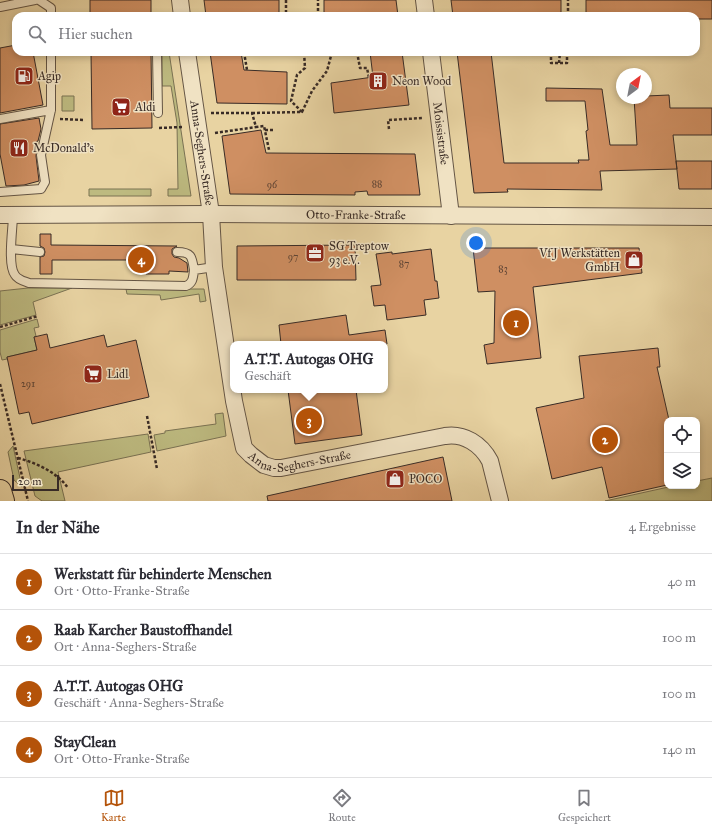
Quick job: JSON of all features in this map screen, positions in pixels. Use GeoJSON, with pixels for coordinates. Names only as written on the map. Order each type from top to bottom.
{"type":"FeatureCollection","features":[{"type":"Feature","properties":{"kind":"main road"},"geometry":{"type":"LineString","coordinates":[[0,491],[3,501]]}},
{"type":"Feature","properties":{"kind":"street"},"geometry":{"type":"LineString","coordinates":[[180,0],[182,12]]}},
{"type":"Feature","properties":{"kind":"street"},"geometry":{"type":"LineString","coordinates":[[424,0],[426,12]]}},
{"type":"Feature","properties":{"kind":"street","name":"Anna-Seghers-Straße"},"geometry":{"type":"LineString","coordinates":[[188,56],[210,214],[214,267],[230,374]]}},
{"type":"Feature","properties":{"kind":"street","name":"Moissistraße"},"geometry":{"type":"LineString","coordinates":[[431,56],[451,216]]}},
{"type":"Feature","properties":{"kind":"street","name":"Otto-Franke-Straße"},"geometry":{"type":"LineString","coordinates":[[6,215],[210,214],[712,217]]}},
{"type":"Feature","properties":{"kind":"street","name":"Anna-Seghers-Straße"},"geometry":{"type":"LineString","coordinates":[[233,393],[244,448],[257,461],[264,465],[274,468],[281,468],[448,435],[459,436],[472,441],[487,455],[490,461],[500,501]]}},
{"type":"Feature","properties":{"kind":"lane"},"geometry":{"type":"LineString","coordinates":[[0,7],[35,0]]}},
{"type":"Feature","properties":{"kind":"lane"},"geometry":{"type":"LineString","coordinates":[[39,0],[51,8],[51,12]]}},
{"type":"Feature","properties":{"kind":"lane"},"geometry":{"type":"LineString","coordinates":[[0,192],[41,189],[45,182],[41,155],[51,110],[51,56]]}},
{"type":"Feature","properties":{"kind":"lane"},"geometry":{"type":"LineString","coordinates":[[157,56],[158,113]]}},
{"type":"Feature","properties":{"kind":"lane"},"geometry":{"type":"LineString","coordinates":[[0,119],[51,110]]}},
{"type":"Feature","properties":{"kind":"lane"},"geometry":{"type":"LineString","coordinates":[[6,215],[12,249],[11,262],[15,275],[19,279],[29,283],[186,286],[193,280],[194,270],[192,259],[184,252],[177,252]]}},
{"type":"Feature","properties":{"kind":"lane"},"geometry":{"type":"LineString","coordinates":[[12,249],[40,252]]}},
{"type":"Feature","properties":{"kind":"lane"},"geometry":{"type":"LineString","coordinates":[[194,270],[214,267]]}},
{"type":"Feature","properties":{"kind":"path"},"geometry":{"type":"LineString","coordinates":[[286,0],[286,12]]}},
{"type":"Feature","properties":{"kind":"path"},"geometry":{"type":"LineString","coordinates":[[318,0],[318,12]]}},
{"type":"Feature","properties":{"kind":"path"},"geometry":{"type":"LineString","coordinates":[[568,0],[568,12]]}},
{"type":"Feature","properties":{"kind":"path"},"geometry":{"type":"LineString","coordinates":[[245,56],[247,70]]}},
{"type":"Feature","properties":{"kind":"path"},"geometry":{"type":"LineString","coordinates":[[302,112],[291,101],[297,75],[305,68],[304,56]]}},
{"type":"Feature","properties":{"kind":"path"},"geometry":{"type":"LineString","coordinates":[[302,112],[312,91],[327,71],[331,56]]}},
{"type":"Feature","properties":{"kind":"path"},"geometry":{"type":"LineString","coordinates":[[358,56],[360,68],[367,68],[369,78]]}},
{"type":"Feature","properties":{"kind":"path"},"geometry":{"type":"LineString","coordinates":[[551,56],[551,63],[567,63],[567,56]]}},
{"type":"Feature","properties":{"kind":"path"},"geometry":{"type":"LineString","coordinates":[[559,63],[560,56]]}},
{"type":"Feature","properties":{"kind":"path"},"geometry":{"type":"LineString","coordinates":[[51,110],[59,119],[84,120]]}},
{"type":"Feature","properties":{"kind":"path"},"geometry":{"type":"LineString","coordinates":[[211,112],[302,112]]}},
{"type":"Feature","properties":{"kind":"path"},"geometry":{"type":"LineString","coordinates":[[252,113],[256,127]]}},
{"type":"Feature","properties":{"kind":"path"},"geometry":{"type":"LineString","coordinates":[[389,129],[388,120],[425,118]]}},
{"type":"Feature","properties":{"kind":"path"},"geometry":{"type":"LineString","coordinates":[[214,133],[264,126],[269,150]]}},
{"type":"Feature","properties":{"kind":"path"},"geometry":{"type":"LineString","coordinates":[[158,128],[182,127]]}},
{"type":"Feature","properties":{"kind":"path"},"geometry":{"type":"LineString","coordinates":[[265,130],[274,130]]}},
{"type":"Feature","properties":{"kind":"path"},"geometry":{"type":"LineString","coordinates":[[0,327],[38,316]]}},
{"type":"Feature","properties":{"kind":"path"},"geometry":{"type":"LineString","coordinates":[[0,384],[28,501]]}},
{"type":"Feature","properties":{"kind":"path"},"geometry":{"type":"LineString","coordinates":[[147,416],[157,469]]}},
{"type":"Feature","properties":{"kind":"path"},"geometry":{"type":"LineString","coordinates":[[18,458],[35,462],[63,481],[68,488]]}},
{"type":"Feature","properties":{"kind":"shaded area"},"geometry":{"type":"Polygon","coordinates":[[[162,56],[170,56],[191,196],[168,196],[168,189],[178,189],[177,123],[171,86],[162,86],[162,56]]]}},
{"type":"Feature","properties":{"kind":"shaded area"},"geometry":{"type":"Polygon","coordinates":[[[62,96],[74,96],[74,111],[62,111],[62,96]]]}},
{"type":"Feature","properties":{"kind":"shaded area"},"geometry":{"type":"Polygon","coordinates":[[[89,189],[151,189],[151,196],[89,196],[89,189]]]}},
{"type":"Feature","properties":{"kind":"shaded area"},"geometry":{"type":"Polygon","coordinates":[[[28,288],[72,288],[33,302],[36,315],[0,325],[0,291],[28,288]]]}},
{"type":"Feature","properties":{"kind":"shaded area"},"geometry":{"type":"Polygon","coordinates":[[[126,289],[204,289],[206,301],[200,302],[199,294],[161,300],[160,295],[127,294],[126,289]]]}},
{"type":"Feature","properties":{"kind":"shaded area"},"geometry":{"type":"Polygon","coordinates":[[[37,319],[39,327],[34,328],[36,336],[34,337],[37,350],[7,357],[7,359],[2,360],[0,352],[0,330],[37,319]]]}},
{"type":"Feature","properties":{"kind":"shaded area"},"geometry":{"type":"Polygon","coordinates":[[[223,413],[226,436],[157,451],[154,435],[165,433],[165,431],[216,424],[215,414],[223,413]]]}},
{"type":"Feature","properties":{"kind":"shaded area"},"geometry":{"type":"Polygon","coordinates":[[[148,434],[151,452],[58,472],[65,501],[42,501],[35,496],[24,451],[148,434]]]}},
{"type":"Feature","properties":{"kind":"shaded area"},"geometry":{"type":"Polygon","coordinates":[[[13,446],[22,487],[14,480],[8,452],[13,446]]]}},
{"type":"Feature","properties":{"kind":"shaded area"},"geometry":{"type":"Polygon","coordinates":[[[712,478],[712,501],[605,501],[664,488],[700,489],[700,480],[712,478]]]}},
{"type":"Feature","properties":{"kind":"building"},"geometry":{"type":"Polygon","coordinates":[[[90,0],[151,0],[151,12],[90,12],[90,0]]]}},
{"type":"Feature","properties":{"kind":"building"},"geometry":{"type":"Polygon","coordinates":[[[204,0],[279,0],[279,12],[206,12],[204,0]]]}},
{"type":"Feature","properties":{"kind":"building"},"geometry":{"type":"Polygon","coordinates":[[[324,0],[396,0],[398,12],[324,12],[324,0]]]}},
{"type":"Feature","properties":{"kind":"building"},"geometry":{"type":"Polygon","coordinates":[[[451,0],[561,0],[561,12],[452,12],[451,0]]]}},
{"type":"Feature","properties":{"kind":"building"},"geometry":{"type":"Polygon","coordinates":[[[586,0],[712,0],[712,19],[700,19],[700,12],[586,12],[586,0]]]}},
{"type":"Feature","properties":{"kind":"building"},"geometry":{"type":"Polygon","coordinates":[[[12,46],[12,56],[34,56],[43,105],[0,113],[0,48],[12,46]]]}},
{"type":"Feature","properties":{"kind":"building","name":"Aldi"},"geometry":{"type":"Polygon","coordinates":[[[91,56],[151,56],[152,128],[92,129],[91,56]]]}},
{"type":"Feature","properties":{"kind":"building"},"geometry":{"type":"Polygon","coordinates":[[[211,56],[242,56],[244,70],[287,72],[287,104],[217,103],[211,56]]]}},
{"type":"Feature","properties":{"kind":"building","name":"Neon Wood"},"geometry":{"type":"Polygon","coordinates":[[[370,56],[403,56],[409,105],[334,113],[331,83],[373,77],[370,56]]]}},
{"type":"Feature","properties":{"kind":"building"},"geometry":{"type":"Polygon","coordinates":[[[457,56],[491,56],[504,163],[579,163],[578,160],[589,160],[585,101],[546,101],[546,88],[602,89],[610,145],[637,145],[634,104],[652,104],[652,96],[669,95],[670,108],[712,108],[712,135],[673,135],[677,169],[600,171],[602,190],[507,189],[508,192],[474,193],[457,56]]]}},
{"type":"Feature","properties":{"kind":"building","name":"McDonald's"},"geometry":{"type":"Polygon","coordinates":[[[39,118],[41,129],[38,141],[36,142],[36,156],[39,181],[24,185],[6,186],[0,154],[0,124],[39,118]]]}},
{"type":"Feature","properties":{"kind":"building"},"geometry":{"type":"Polygon","coordinates":[[[261,130],[266,153],[415,154],[420,195],[368,195],[367,191],[355,192],[355,195],[230,194],[222,136],[261,130]]]}},
{"type":"Feature","properties":{"kind":"building"},"geometry":{"type":"Polygon","coordinates":[[[676,161],[712,161],[712,189],[679,189],[676,161]]]}},
{"type":"Feature","properties":{"kind":"building"},"geometry":{"type":"Polygon","coordinates":[[[40,234],[51,234],[51,245],[177,246],[172,249],[172,254],[174,257],[187,263],[188,272],[169,271],[169,274],[146,274],[146,260],[52,260],[52,274],[40,274],[40,257],[44,256],[45,252],[44,248],[40,246],[40,234]]]}},
{"type":"Feature","properties":{"kind":"building"},"geometry":{"type":"Polygon","coordinates":[[[355,245],[356,280],[237,280],[237,246],[355,245]]]}},
{"type":"Feature","properties":{"kind":"building"},"geometry":{"type":"Polygon","coordinates":[[[473,248],[639,248],[642,273],[533,287],[541,358],[487,364],[484,345],[494,343],[495,291],[478,292],[473,248]]]}},
{"type":"Feature","properties":{"kind":"building"},"geometry":{"type":"Polygon","coordinates":[[[431,249],[435,281],[437,281],[439,298],[424,300],[426,315],[387,320],[385,305],[374,306],[371,286],[381,285],[376,254],[392,252],[392,254],[431,249]]]}},
{"type":"Feature","properties":{"kind":"building"},"geometry":{"type":"Polygon","coordinates":[[[346,315],[349,335],[385,330],[387,341],[281,341],[279,325],[346,315]]]}},
{"type":"Feature","properties":{"kind":"building","name":"Lidl"},"geometry":{"type":"Polygon","coordinates":[[[47,334],[50,348],[104,335],[107,347],[136,340],[149,397],[32,424],[29,412],[19,414],[7,357],[37,350],[34,337],[47,334]]]}},
{"type":"Feature","properties":{"kind":"building"},"geometry":{"type":"Polygon","coordinates":[[[658,348],[660,367],[657,367],[668,417],[664,417],[664,486],[609,498],[602,467],[552,479],[536,408],[584,398],[579,356],[658,348]]]}},
{"type":"Feature","properties":{"kind":"building"},"geometry":{"type":"Polygon","coordinates":[[[288,393],[356,393],[362,435],[295,444],[288,393]]]}},
{"type":"Feature","properties":{"kind":"building","name":"POCO"},"geometry":{"type":"Polygon","coordinates":[[[443,457],[452,501],[268,501],[267,496],[443,457]]]}},
{"type":"Feature","properties":{"kind":"place","name":"Agip"},"geometry":{"type":"Point","coordinates":[24,76]}},
{"type":"Feature","properties":{"kind":"place","name":"Neon Wood"},"geometry":{"type":"Point","coordinates":[378,81]}},
{"type":"Feature","properties":{"kind":"place","name":"Aldi"},"geometry":{"type":"Point","coordinates":[121,107]}},
{"type":"Feature","properties":{"kind":"place","name":"McDonald's"},"geometry":{"type":"Point","coordinates":[19,148]}},
{"type":"Feature","properties":{"kind":"place","name":"SG Treptow 93 e.V."},"geometry":{"type":"Point","coordinates":[315,253]}},
{"type":"Feature","properties":{"kind":"place","name":"StayClean"},"geometry":{"type":"Point","coordinates":[141,260]}},
{"type":"Feature","properties":{"kind":"place","name":"VfJ Werkstätten GmbH"},"geometry":{"type":"Point","coordinates":[634,260]}},
{"type":"Feature","properties":{"kind":"place","name":"Werkstatt für behinderte Menschen"},"geometry":{"type":"Point","coordinates":[516,323]}},
{"type":"Feature","properties":{"kind":"place","name":"Lidl"},"geometry":{"type":"Point","coordinates":[93,374]}},
{"type":"Feature","properties":{"kind":"place","name":"A.T.T. Autogas OHG"},"geometry":{"type":"Point","coordinates":[309,421]}},
{"type":"Feature","properties":{"kind":"place","name":"Raab Karcher Baustoffhandel"},"geometry":{"type":"Point","coordinates":[605,440]}},
{"type":"Feature","properties":{"kind":"place","name":"POCO"},"geometry":{"type":"Point","coordinates":[395,479]}}]}
